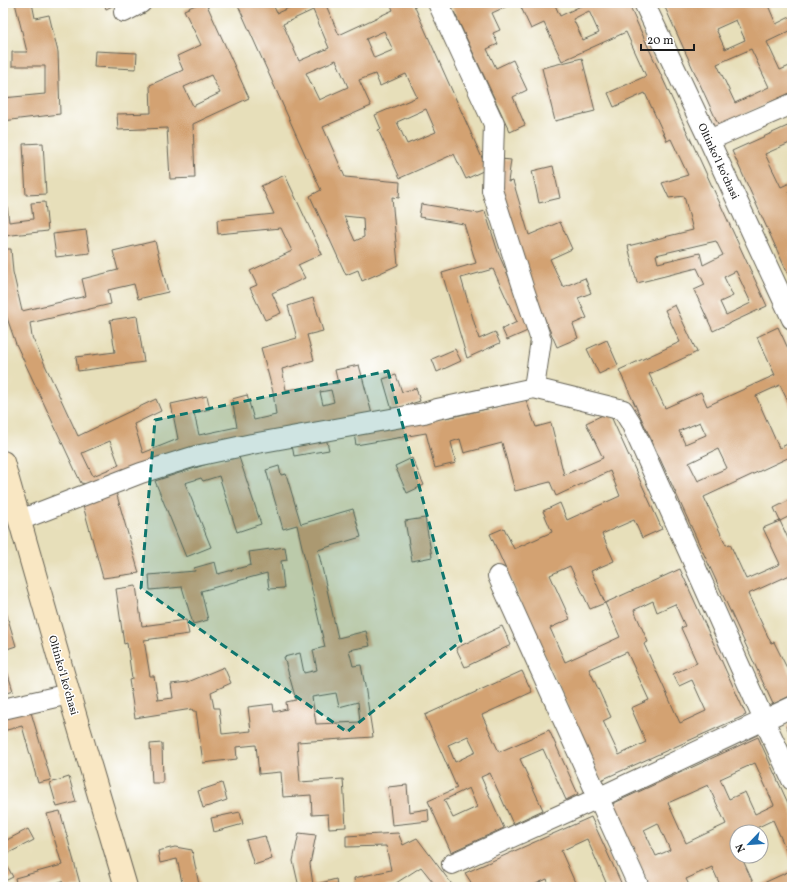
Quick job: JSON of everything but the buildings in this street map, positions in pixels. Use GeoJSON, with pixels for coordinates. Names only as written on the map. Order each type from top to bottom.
{"type":"FeatureCollection","features":[{"type":"Feature","properties":{"kind":"main road","name":"Oltinkoʻl koʻchasi"},"geometry":{"type":"LineString","coordinates":[[3,462],[126,887]]}},
{"type":"Feature","properties":{"kind":"street"},"geometry":{"type":"LineString","coordinates":[[438,3],[494,124],[492,190],[541,340],[534,388]]}},
{"type":"Feature","properties":{"kind":"street","name":"Oltinkoʻl koʻchasi"},"geometry":{"type":"LineString","coordinates":[[644,3],[792,319]]}},
{"type":"Feature","properties":{"kind":"street"},"geometry":{"type":"LineString","coordinates":[[709,140],[792,104]]}},
{"type":"Feature","properties":{"kind":"street"},"geometry":{"type":"LineString","coordinates":[[20,520],[141,473],[196,456],[252,444],[424,413],[534,388],[623,410],[632,423],[792,780]]}},
{"type":"Feature","properties":{"kind":"street"},"geometry":{"type":"LineString","coordinates":[[498,576],[639,887]]}},
{"type":"Feature","properties":{"kind":"street"},"geometry":{"type":"LineString","coordinates":[[3,709],[69,694]]}},
{"type":"Feature","properties":{"kind":"street"},"geometry":{"type":"LineString","coordinates":[[452,864],[598,798],[792,707]]}},
{"type":"Feature","properties":{"kind":"highlighted area"},"geometry":{"type":"Polygon","coordinates":[[[388,371],[461,641],[347,732],[141,588],[155,420],[388,371]]]}}]}
